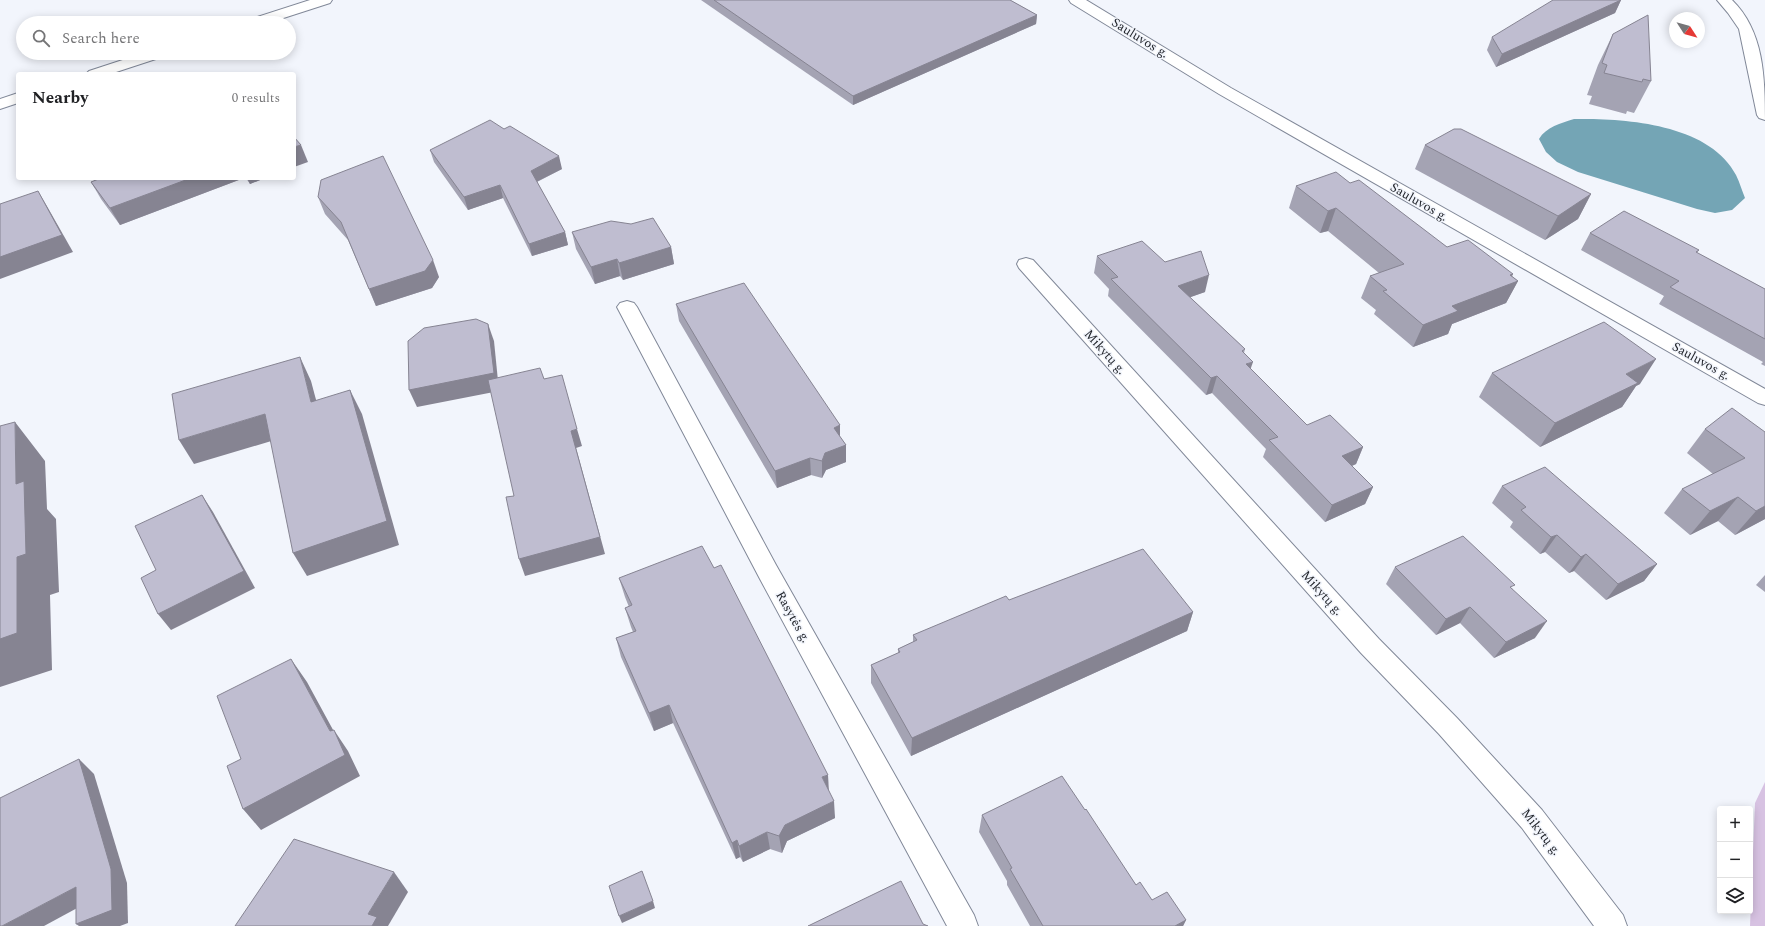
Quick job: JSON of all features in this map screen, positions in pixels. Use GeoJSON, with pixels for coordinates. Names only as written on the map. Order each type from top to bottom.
{"type":"FeatureCollection","features":[{"type":"Feature","properties":{"kind":"street"},"geometry":{"type":"LineString","coordinates":[[276,16],[326,0]]}},
{"type":"Feature","properties":{"kind":"street","name":"Sauluvos g."},"geometry":{"type":"LineString","coordinates":[[1076,0],[1225,91],[1765,398]]}},
{"type":"Feature","properties":{"kind":"street"},"geometry":{"type":"LineString","coordinates":[[1724,0],[1734,10],[1746,30],[1765,115]]}},
{"type":"Feature","properties":{"kind":"street"},"geometry":{"type":"LineString","coordinates":[[100,72],[138,60]]}},
{"type":"Feature","properties":{"kind":"street"},"geometry":{"type":"LineString","coordinates":[[0,104],[16,99]]}},
{"type":"Feature","properties":{"kind":"street","name":"Mikytų g."},"geometry":{"type":"LineString","coordinates":[[1026,264],[1364,641],[1448,726],[1532,819],[1612,926]]}},
{"type":"Feature","properties":{"kind":"street","name":"Rasytės g."},"geometry":{"type":"LineString","coordinates":[[627,307],[768,572],[963,926]]}},
{"type":"Feature","properties":{"kind":"shaded area"},"geometry":{"type":"Polygon","coordinates":[[[1765,782],[1765,926],[1750,926],[1750,914],[1753,914],[1755,803],[1765,782]]]}},
{"type":"Feature","properties":{"kind":"water"},"geometry":{"type":"Polygon","coordinates":[[[1574,119],[1617,120],[1641,123],[1687,135],[1707,145],[1724,158],[1736,175],[1745,198],[1732,210],[1715,213],[1697,209],[1578,172],[1557,162],[1546,152],[1539,139],[1550,128],[1574,119]]]}},
{"type":"Feature","properties":{"kind":"building"},"geometry":{"type":"Polygon","coordinates":[[[714,0],[1010,0],[1037,15],[853,96],[714,0]]]}},
{"type":"Feature","properties":{"kind":"building"},"geometry":{"type":"Polygon","coordinates":[[[1553,0],[1621,0],[1502,54],[1492,37],[1553,0]]]}},
{"type":"Feature","properties":{"kind":"building"},"geometry":{"type":"Polygon","coordinates":[[[1648,15],[1651,81],[1643,79],[1642,82],[1604,73],[1607,65],[1602,63],[1613,34],[1648,15]]]}},
{"type":"Feature","properties":{"kind":"building"},"geometry":{"type":"Polygon","coordinates":[[[490,120],[504,129],[510,126],[559,156],[531,171],[565,232],[529,244],[500,185],[464,197],[430,150],[490,120]]]}},
{"type":"Feature","properties":{"kind":"building"},"geometry":{"type":"Polygon","coordinates":[[[1454,129],[1461,129],[1591,194],[1558,216],[1425,145],[1454,129]]]}},
{"type":"Feature","properties":{"kind":"building"},"geometry":{"type":"Polygon","coordinates":[[[296,139],[301,145],[296,146],[296,139]]]}},
{"type":"Feature","properties":{"kind":"building"},"geometry":{"type":"Polygon","coordinates":[[[383,156],[433,260],[425,271],[369,289],[341,222],[318,197],[321,180],[383,156]]]}},
{"type":"Feature","properties":{"kind":"building"},"geometry":{"type":"Polygon","coordinates":[[[1336,172],[1350,183],[1359,180],[1447,247],[1468,240],[1513,274],[1510,275],[1518,281],[1452,306],[1458,311],[1423,325],[1383,291],[1387,290],[1370,276],[1404,264],[1336,208],[1328,211],[1296,186],[1336,172]]]}},
{"type":"Feature","properties":{"kind":"building"},"geometry":{"type":"Polygon","coordinates":[[[96,180],[186,180],[110,208],[91,182],[96,180]]]}},
{"type":"Feature","properties":{"kind":"building"},"geometry":{"type":"Polygon","coordinates":[[[38,191],[62,235],[0,257],[0,204],[38,191]]]}},
{"type":"Feature","properties":{"kind":"building"},"geometry":{"type":"Polygon","coordinates":[[[1624,211],[1699,250],[1696,252],[1765,289],[1765,339],[1670,287],[1679,281],[1590,233],[1624,211]]]}},
{"type":"Feature","properties":{"kind":"building"},"geometry":{"type":"Polygon","coordinates":[[[653,218],[671,247],[619,263],[617,259],[591,267],[572,232],[611,221],[631,224],[653,218]]]}},
{"type":"Feature","properties":{"kind":"building"},"geometry":{"type":"Polygon","coordinates":[[[1142,241],[1165,262],[1201,251],[1209,275],[1178,286],[1245,349],[1242,351],[1253,362],[1246,364],[1307,425],[1330,415],[1363,447],[1342,456],[1373,487],[1332,505],[1269,440],[1278,437],[1217,376],[1211,378],[1111,279],[1118,277],[1097,256],[1142,241]]]}},
{"type":"Feature","properties":{"kind":"building"},"geometry":{"type":"Polygon","coordinates":[[[744,283],[840,425],[834,428],[846,445],[825,453],[822,461],[810,458],[775,471],[676,304],[744,283]]]}},
{"type":"Feature","properties":{"kind":"building"},"geometry":{"type":"Polygon","coordinates":[[[476,319],[488,324],[494,373],[409,390],[408,341],[424,328],[476,319]]]}},
{"type":"Feature","properties":{"kind":"building"},"geometry":{"type":"Polygon","coordinates":[[[1604,322],[1656,359],[1626,374],[1638,383],[1555,423],[1492,373],[1604,322]]]}},
{"type":"Feature","properties":{"kind":"building"},"geometry":{"type":"Polygon","coordinates":[[[300,357],[311,402],[350,390],[387,521],[293,553],[265,414],[179,440],[172,394],[300,357]]]}},
{"type":"Feature","properties":{"kind":"building"},"geometry":{"type":"Polygon","coordinates":[[[540,368],[544,379],[562,375],[577,429],[571,431],[600,537],[519,559],[506,497],[514,496],[488,380],[540,368]]]}},
{"type":"Feature","properties":{"kind":"building"},"geometry":{"type":"Polygon","coordinates":[[[1732,408],[1765,432],[1765,506],[1756,511],[1738,497],[1710,511],[1682,489],[1745,458],[1705,429],[1732,408]]]}},
{"type":"Feature","properties":{"kind":"building"},"geometry":{"type":"Polygon","coordinates":[[[15,422],[16,484],[24,481],[26,554],[17,557],[17,633],[0,639],[0,426],[15,422]]]}},
{"type":"Feature","properties":{"kind":"building"},"geometry":{"type":"Polygon","coordinates":[[[1545,467],[1657,564],[1618,584],[1586,554],[1581,557],[1557,535],[1551,537],[1521,510],[1526,507],[1502,486],[1545,467]]]}},
{"type":"Feature","properties":{"kind":"building"},"geometry":{"type":"Polygon","coordinates":[[[202,495],[244,571],[158,614],[141,578],[156,570],[135,526],[202,495]]]}},
{"type":"Feature","properties":{"kind":"building"},"geometry":{"type":"Polygon","coordinates":[[[1463,536],[1515,585],[1510,587],[1547,621],[1506,642],[1470,607],[1446,619],[1395,567],[1463,536]]]}},
{"type":"Feature","properties":{"kind":"building"},"geometry":{"type":"Polygon","coordinates":[[[702,546],[714,568],[721,565],[828,775],[822,777],[834,801],[785,825],[779,836],[767,832],[739,846],[737,840],[732,843],[669,705],[649,713],[616,638],[636,631],[625,608],[632,605],[619,578],[702,546]]]}},
{"type":"Feature","properties":{"kind":"building"},"geometry":{"type":"Polygon","coordinates":[[[1143,549],[1193,612],[912,738],[871,665],[900,652],[898,649],[917,640],[913,635],[1006,596],[1009,600],[1143,549]]]}},
{"type":"Feature","properties":{"kind":"building"},"geometry":{"type":"Polygon","coordinates":[[[291,659],[330,731],[334,730],[345,755],[243,809],[227,766],[241,759],[217,696],[291,659]]]}},
{"type":"Feature","properties":{"kind":"building"},"geometry":{"type":"Polygon","coordinates":[[[79,759],[111,869],[112,910],[76,924],[76,887],[0,926],[0,798],[79,759]]]}},
{"type":"Feature","properties":{"kind":"building"},"geometry":{"type":"Polygon","coordinates":[[[1062,776],[1085,810],[1086,809],[1136,885],[1140,882],[1152,900],[1167,892],[1186,920],[1175,926],[1043,926],[1010,869],[1012,868],[982,815],[1062,776]]]}},
{"type":"Feature","properties":{"kind":"building"},"geometry":{"type":"Polygon","coordinates":[[[294,839],[394,872],[368,914],[377,917],[372,926],[235,926],[294,839]]]}},
{"type":"Feature","properties":{"kind":"building"},"geometry":{"type":"Polygon","coordinates":[[[642,871],[653,901],[619,916],[609,886],[642,871]]]}},
{"type":"Feature","properties":{"kind":"building"},"geometry":{"type":"Polygon","coordinates":[[[901,881],[923,924],[928,926],[808,926],[901,881]]]}}]}
